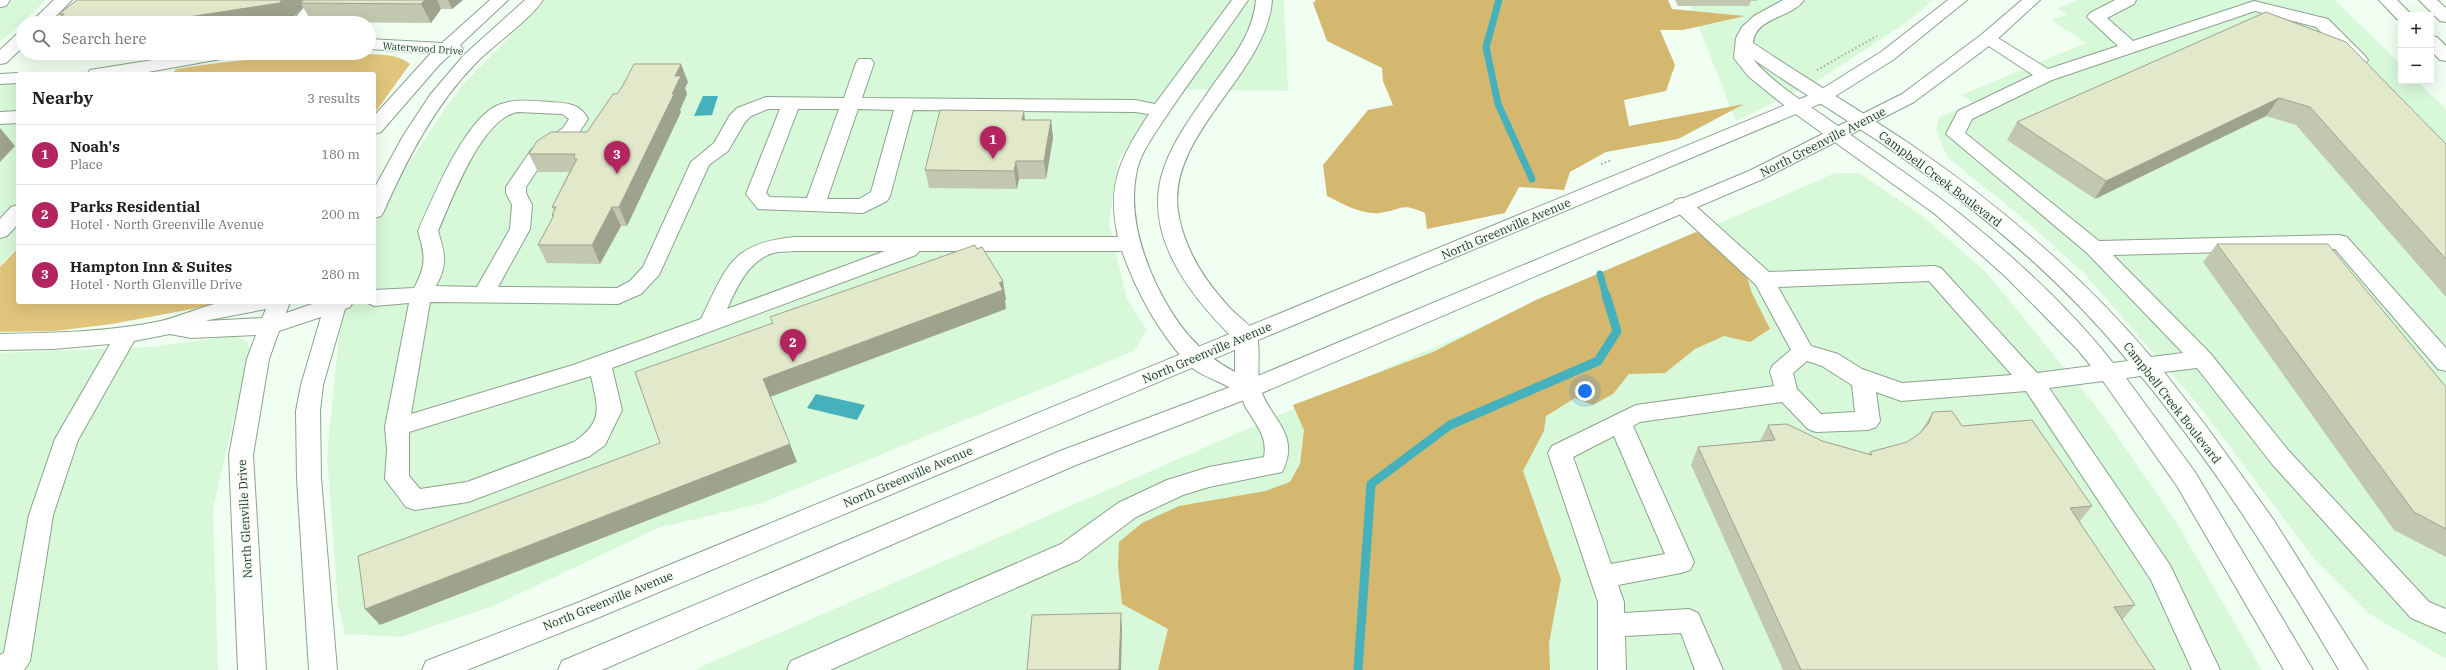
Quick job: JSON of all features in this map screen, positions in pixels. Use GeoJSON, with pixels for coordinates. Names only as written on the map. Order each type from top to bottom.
{"type":"FeatureCollection","features":[{"type":"Feature","properties":{"kind":"main road"},"geometry":{"type":"LineString","coordinates":[[47,16],[64,0]]}},
{"type":"Feature","properties":{"kind":"main road"},"geometry":{"type":"LineString","coordinates":[[376,125],[395,100],[446,48],[500,0]]}},
{"type":"Feature","properties":{"kind":"main road"},"geometry":{"type":"LineString","coordinates":[[376,206],[383,190],[432,106],[461,69],[535,0]]}},
{"type":"Feature","properties":{"kind":"main road"},"geometry":{"type":"LineString","coordinates":[[1240,0],[1160,111],[1139,144],[1126,174],[1123,200],[1126,230],[1130,244],[1138,266],[1157,307],[1195,358],[1249,389]]}},
{"type":"Feature","properties":{"kind":"main road"},"geometry":{"type":"LineString","coordinates":[[801,670],[1070,552],[1127,510],[1176,487],[1209,477],[1274,465],[1277,455],[1275,432],[1249,389],[1246,337],[1224,318],[1197,283],[1177,250],[1170,228],[1167,204],[1174,166],[1193,131],[1246,54],[1258,30],[1264,0]]}},
{"type":"Feature","properties":{"kind":"main road"},"geometry":{"type":"LineString","coordinates":[[1746,46],[1744,38],[1749,28],[1796,0]]}},
{"type":"Feature","properties":{"kind":"main road","name":"North Greenville Avenue"},"geometry":{"type":"LineString","coordinates":[[436,670],[586,611],[1823,96],[1887,56],[1959,0]]}},
{"type":"Feature","properties":{"kind":"main road","name":"North Greenville Avenue"},"geometry":{"type":"LineString","coordinates":[[572,670],[1068,458],[1249,389],[1756,175],[1908,98],[1987,40],[2032,0]]}},
{"type":"Feature","properties":{"kind":"main road"},"geometry":{"type":"LineString","coordinates":[[2128,0],[2096,17],[2130,48]]}},
{"type":"Feature","properties":{"kind":"main road"},"geometry":{"type":"LineString","coordinates":[[2301,0],[2372,74]]}},
{"type":"Feature","properties":{"kind":"main road"},"geometry":{"type":"LineString","coordinates":[[2387,0],[2400,12]]}},
{"type":"Feature","properties":{"kind":"main road"},"geometry":{"type":"LineString","coordinates":[[2427,0],[2446,17]]}},
{"type":"Feature","properties":{"kind":"main road"},"geometry":{"type":"LineString","coordinates":[[306,16],[317,2]]}},
{"type":"Feature","properties":{"kind":"main road"},"geometry":{"type":"LineString","coordinates":[[2322,23],[2254,6],[2046,76],[1965,115],[1955,134],[2094,248],[2202,359],[2280,457],[2420,610],[2446,621]]}},
{"type":"Feature","properties":{"kind":"main road"},"geometry":{"type":"LineString","coordinates":[[1987,40],[2046,76]]}},
{"type":"Feature","properties":{"kind":"main road"},"geometry":{"type":"LineString","coordinates":[[0,59],[16,44]]}},
{"type":"Feature","properties":{"kind":"main road","name":"Waterwood Drive"},"geometry":{"type":"LineString","coordinates":[[376,44],[446,48],[478,52]]}},
{"type":"Feature","properties":{"kind":"main road"},"geometry":{"type":"LineString","coordinates":[[2434,44],[2446,56]]}},
{"type":"Feature","properties":{"kind":"main road","name":"Campbell Creek Boulevard"},"geometry":{"type":"LineString","coordinates":[[2299,670],[2186,479],[2086,344],[1995,255],[1942,209],[1797,106],[1754,72],[1742,58],[1746,46],[1863,122],[1943,178],[2039,256],[2089,302],[2147,367],[2197,432],[2264,528],[2354,670]]}},
{"type":"Feature","properties":{"kind":"main road"},"geometry":{"type":"LineString","coordinates":[[130,72],[147,71],[195,60]]}},
{"type":"Feature","properties":{"kind":"main road"},"geometry":{"type":"LineString","coordinates":[[815,205],[865,63]]}},
{"type":"Feature","properties":{"kind":"main road"},"geometry":{"type":"LineString","coordinates":[[0,78],[16,78]]}},
{"type":"Feature","properties":{"kind":"main road"},"geometry":{"type":"LineString","coordinates":[[376,298],[420,295],[484,294],[618,296],[632,292],[641,284],[652,270],[701,162],[721,148],[737,119],[744,112],[766,103],[1135,106],[1160,111]]}},
{"type":"Feature","properties":{"kind":"main road"},"geometry":{"type":"LineString","coordinates":[[791,104],[756,194],[765,204],[864,206],[880,196],[906,104]]}},
{"type":"Feature","properties":{"kind":"main road"},"geometry":{"type":"LineString","coordinates":[[484,294],[501,260],[520,229],[522,205],[516,193],[516,187],[539,153],[572,131],[577,122],[577,115],[574,111],[566,108],[513,108],[497,113],[487,122],[455,175],[428,231],[434,248],[433,273],[420,295],[397,427],[399,450],[397,479],[415,500],[468,492],[582,449],[598,438],[610,410],[600,364]]}},
{"type":"Feature","properties":{"kind":"main road"},"geometry":{"type":"LineString","coordinates":[[0,118],[16,118]]}},
{"type":"Feature","properties":{"kind":"main road"},"geometry":{"type":"LineString","coordinates":[[1682,205],[1764,280],[1802,352],[1830,360],[1863,381],[1868,421],[1816,423],[1787,393],[1781,371],[1802,352]]}},
{"type":"Feature","properties":{"kind":"main road"},"geometry":{"type":"LineString","coordinates":[[0,231],[16,214]]}},
{"type":"Feature","properties":{"kind":"main road"},"geometry":{"type":"LineString","coordinates":[[2094,248],[2340,242],[2446,363]]}},
{"type":"Feature","properties":{"kind":"main road"},"geometry":{"type":"LineString","coordinates":[[709,324],[733,274],[749,256],[768,247],[795,244],[1130,244]]}},
{"type":"Feature","properties":{"kind":"main road"},"geometry":{"type":"LineString","coordinates":[[397,427],[600,364],[921,245]]}},
{"type":"Feature","properties":{"kind":"main road"},"geometry":{"type":"LineString","coordinates":[[1764,280],[1934,273],[2032,382],[2161,573],[2206,670]]}},
{"type":"Feature","properties":{"kind":"main road"},"geometry":{"type":"LineString","coordinates":[[0,342],[53,340],[128,334],[165,328],[192,330],[271,310],[319,304]]}},
{"type":"Feature","properties":{"kind":"main road"},"geometry":{"type":"LineString","coordinates":[[323,670],[309,478],[308,410],[312,385],[334,304]]}},
{"type":"Feature","properties":{"kind":"main road","name":"North Glenville Drive"},"geometry":{"type":"LineString","coordinates":[[252,670],[241,455],[258,359],[271,310]]}},
{"type":"Feature","properties":{"kind":"main road"},"geometry":{"type":"LineString","coordinates":[[0,667],[16,661],[41,515],[67,439],[128,334]]}},
{"type":"Feature","properties":{"kind":"main road"},"geometry":{"type":"LineString","coordinates":[[1856,376],[1901,392],[2032,382],[2202,359]]}},
{"type":"Feature","properties":{"kind":"main road"},"geometry":{"type":"LineString","coordinates":[[1612,670],[1611,602],[1560,453],[1636,414],[1787,393]]}},
{"type":"Feature","properties":{"kind":"main road"},"geometry":{"type":"LineString","coordinates":[[1602,577],[1680,562],[1620,422]]}},
{"type":"Feature","properties":{"kind":"main road"},"geometry":{"type":"LineString","coordinates":[[1611,625],[1689,621],[1709,670]]}},
{"type":"Feature","properties":{"kind":"path"},"geometry":{"type":"LineString","coordinates":[[1799,81],[1880,35]]}},
{"type":"Feature","properties":{"kind":"shaded area"},"geometry":{"type":"Polygon","coordinates":[[[0,0],[46,0],[28,16],[16,16],[16,27],[0,42],[0,0]]]}},
{"type":"Feature","properties":{"kind":"shaded area"},"geometry":{"type":"Polygon","coordinates":[[[546,0],[1284,0],[1288,91],[1174,89],[1143,124],[1118,161],[1109,224],[1127,299],[1147,330],[1134,351],[762,503],[658,528],[493,606],[401,637],[345,634],[338,605],[327,455],[340,328],[346,304],[376,304],[376,218],[395,184],[446,107],[464,83],[546,0]]]}},
{"type":"Feature","properties":{"kind":"shaded area"},"geometry":{"type":"Polygon","coordinates":[[[1316,0],[1668,0],[1672,9],[1745,16],[1683,30],[1660,30],[1675,65],[1666,91],[1624,100],[1629,126],[1744,104],[1678,139],[1606,152],[1570,172],[1564,190],[1519,187],[1505,213],[1427,229],[1425,213],[1417,210],[1406,207],[1380,213],[1366,212],[1360,211],[1327,196],[1323,165],[1368,110],[1393,105],[1383,81],[1382,68],[1327,41],[1313,3],[1316,0]]]}},
{"type":"Feature","properties":{"kind":"shaded area"},"geometry":{"type":"Polygon","coordinates":[[[1688,0],[1933,0],[1907,22],[1819,80],[1736,121],[1688,0]]]}},
{"type":"Feature","properties":{"kind":"shaded area"},"geometry":{"type":"Polygon","coordinates":[[[2078,0],[2335,0],[2398,62],[2398,84],[2420,84],[2446,109],[2446,659],[2368,613],[2316,561],[2195,401],[2083,272],[2018,214],[1948,158],[1936,130],[1939,117],[1974,103],[1961,95],[2086,43],[2051,20],[2067,15],[2057,8],[2078,0]]]}},
{"type":"Feature","properties":{"kind":"shaded area"},"geometry":{"type":"Polygon","coordinates":[[[376,54],[392,56],[404,60],[410,64],[376,111],[376,72],[174,72],[176,69],[244,60],[376,60],[376,54]]]}},
{"type":"Feature","properties":{"kind":"shaded area"},"geometry":{"type":"Polygon","coordinates":[[[16,83],[16,248],[0,266],[0,85],[16,83]]]}},
{"type":"Feature","properties":{"kind":"shaded area"},"geometry":{"type":"Polygon","coordinates":[[[1835,173],[1859,173],[1920,214],[1986,272],[2099,410],[2175,520],[2262,670],[694,670],[1835,173]]]}},
{"type":"Feature","properties":{"kind":"shaded area"},"geometry":{"type":"Polygon","coordinates":[[[1696,232],[1717,240],[1747,276],[1751,291],[1770,329],[1750,342],[1724,336],[1695,349],[1665,373],[1629,374],[1613,394],[1593,405],[1575,398],[1546,416],[1544,431],[1523,471],[1561,579],[1549,643],[1550,670],[1158,670],[1168,629],[1122,604],[1118,566],[1119,542],[1142,523],[1179,506],[1265,491],[1290,482],[1300,464],[1304,430],[1293,405],[1433,352],[1536,300],[1696,232]]]}},
{"type":"Feature","properties":{"kind":"shaded area"},"geometry":{"type":"Polygon","coordinates":[[[16,250],[16,304],[218,304],[112,324],[55,331],[0,332],[0,267],[16,250]]]}},
{"type":"Feature","properties":{"kind":"shaded area"},"geometry":{"type":"Polygon","coordinates":[[[234,336],[247,341],[250,349],[213,509],[218,670],[0,670],[0,353],[150,347],[234,336]]]}},
{"type":"Feature","properties":{"kind":"water"},"geometry":{"type":"Polygon","coordinates":[[[703,96],[718,96],[712,115],[694,116],[703,96]]]}},
{"type":"Feature","properties":{"kind":"water"},"geometry":{"type":"Polygon","coordinates":[[[816,394],[865,405],[857,420],[807,408],[816,394]]]}},
{"type":"Feature","properties":{"kind":"building"},"geometry":{"type":"Polygon","coordinates":[[[77,0],[282,0],[279,3],[195,16],[62,16],[64,14],[59,14],[77,0]]]}},
{"type":"Feature","properties":{"kind":"building"},"geometry":{"type":"Polygon","coordinates":[[[303,0],[425,0],[421,4],[301,3],[303,0]]]}},
{"type":"Feature","properties":{"kind":"building"},"geometry":{"type":"Polygon","coordinates":[[[2266,12],[2346,42],[2446,144],[2446,259],[2310,107],[2279,98],[2106,181],[2017,122],[2266,12]]]}},
{"type":"Feature","properties":{"kind":"building"},"geometry":{"type":"Polygon","coordinates":[[[634,64],[681,64],[675,76],[681,76],[672,94],[674,94],[619,207],[612,207],[592,245],[538,245],[554,215],[552,215],[556,207],[552,207],[577,159],[574,159],[575,154],[529,154],[537,141],[551,132],[587,132],[613,94],[617,94],[622,87],[634,64]]]}},
{"type":"Feature","properties":{"kind":"building"},"geometry":{"type":"Polygon","coordinates":[[[940,110],[1024,111],[1022,120],[1051,120],[1044,161],[1016,161],[1014,171],[925,170],[940,110]]]}},
{"type":"Feature","properties":{"kind":"building"},"geometry":{"type":"Polygon","coordinates":[[[2217,244],[2328,244],[2446,387],[2446,529],[2414,512],[2217,244]]]}},
{"type":"Feature","properties":{"kind":"building"},"geometry":{"type":"Polygon","coordinates":[[[975,245],[977,249],[982,247],[1003,281],[999,283],[1003,290],[763,379],[790,444],[365,609],[358,556],[660,443],[635,372],[773,323],[770,317],[975,245]]]}},
{"type":"Feature","properties":{"kind":"building"},"geometry":{"type":"Polygon","coordinates":[[[1952,411],[1962,426],[2032,420],[2092,506],[2070,508],[2135,605],[2114,607],[2155,670],[1801,670],[1698,447],[1775,440],[1768,425],[1787,424],[1822,441],[1872,455],[1870,452],[1907,442],[1919,434],[1928,424],[1933,412],[1952,411]]]}},
{"type":"Feature","properties":{"kind":"building"},"geometry":{"type":"Polygon","coordinates":[[[1121,613],[1119,670],[1027,670],[1032,615],[1121,613]]]}},
{"type":"Feature","properties":{"kind":"waterway"},"geometry":{"type":"LineString","coordinates":[[1499,0],[1486,47],[1498,104],[1532,179]]}},
{"type":"Feature","properties":{"kind":"waterway"},"geometry":{"type":"LineString","coordinates":[[1600,274],[1606,296]]}},
{"type":"Feature","properties":{"kind":"waterway"},"geometry":{"type":"LineString","coordinates":[[1358,670],[1371,484],[1450,425],[1598,361],[1617,331],[1606,295]]}},
{"type":"Feature","properties":{"kind":"place","name":"Noah's"},"geometry":{"type":"Point","coordinates":[993,159]}},
{"type":"Feature","properties":{"kind":"place","name":"Hampton Inn & Suites"},"geometry":{"type":"Point","coordinates":[617,174]}},
{"type":"Feature","properties":{"kind":"place","name":"Parks Residential"},"geometry":{"type":"Point","coordinates":[793,362]}}]}
